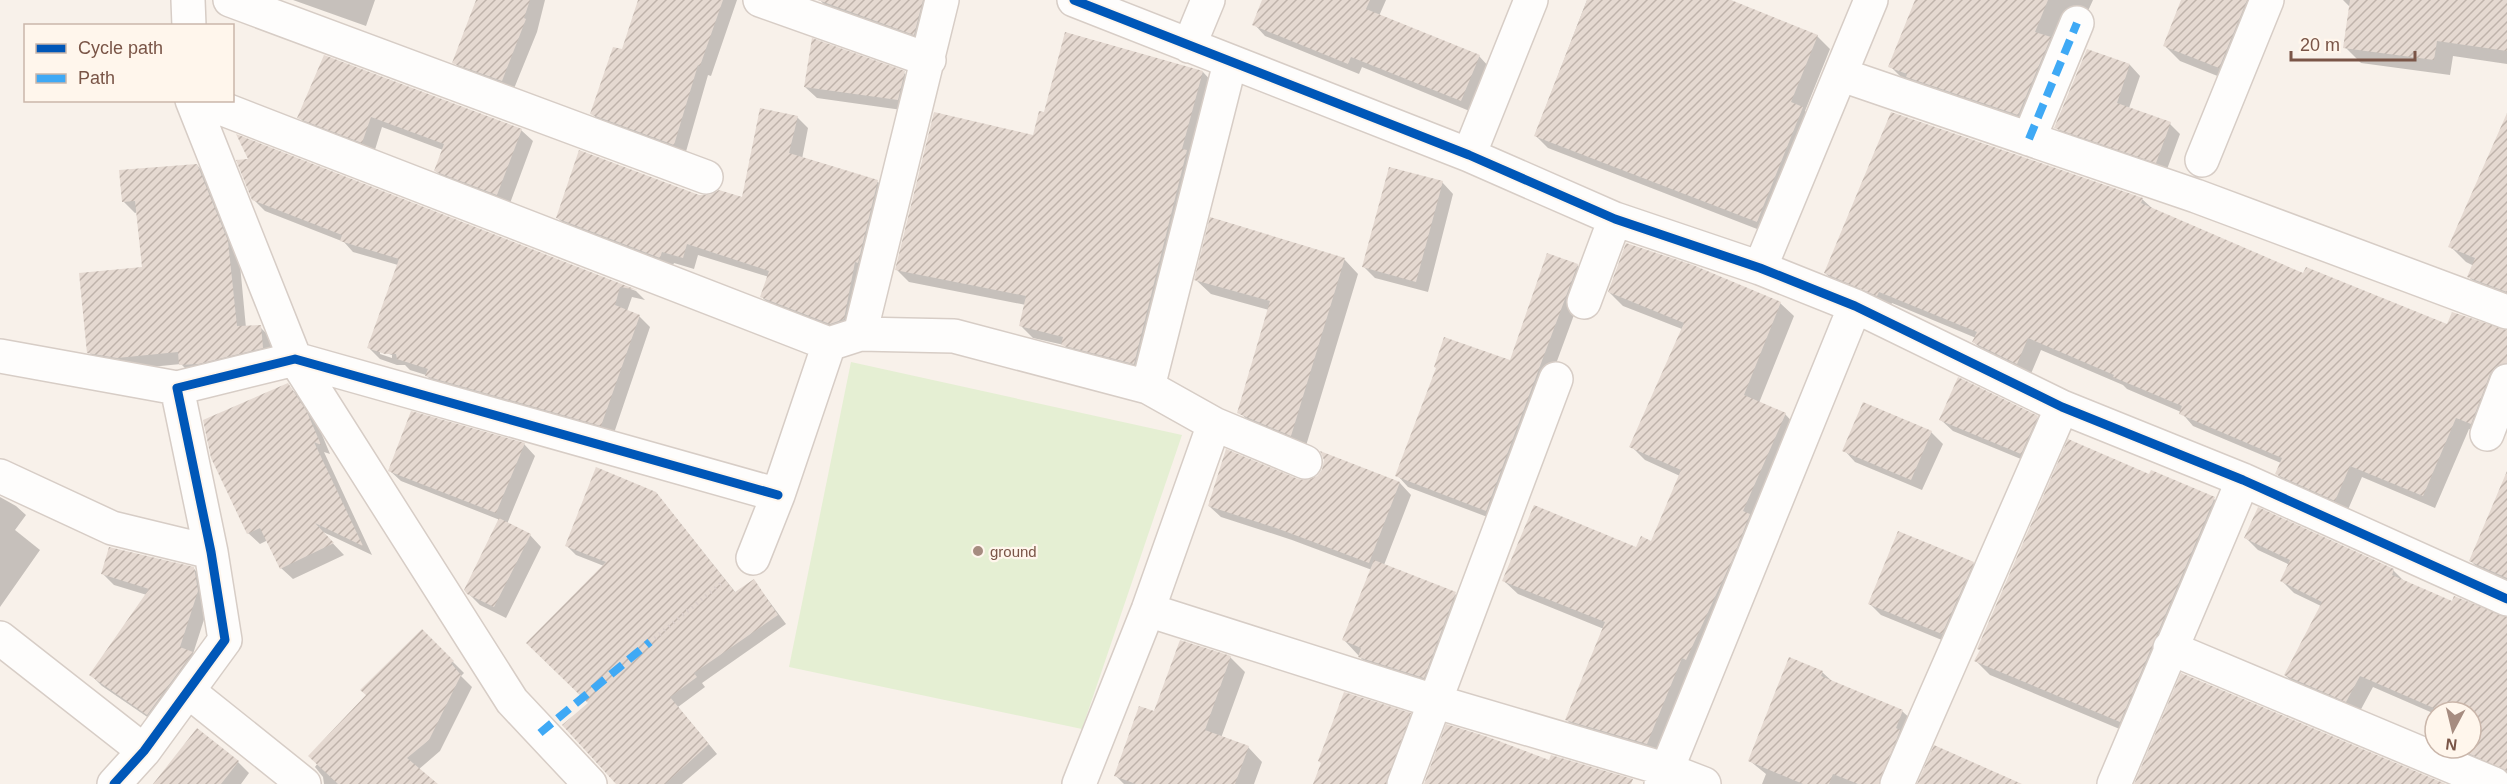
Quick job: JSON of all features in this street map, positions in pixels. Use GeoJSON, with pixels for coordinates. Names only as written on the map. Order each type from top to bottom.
{"type":"FeatureCollection","features":[{"type":"Feature","properties":{"kind":"street"},"geometry":{"type":"LineString","coordinates":[[188,0],[189,24]]}},
{"type":"Feature","properties":{"kind":"street"},"geometry":{"type":"LineString","coordinates":[[230,0],[706,177]]}},
{"type":"Feature","properties":{"kind":"street"},"geometry":{"type":"LineString","coordinates":[[760,0],[929,60]]}},
{"type":"Feature","properties":{"kind":"street"},"geometry":{"type":"LineString","coordinates":[[860,334],[942,0]]}},
{"type":"Feature","properties":{"kind":"street"},"geometry":{"type":"LineString","coordinates":[[1074,0],[1469,155],[1616,219],[1760,268],[1855,306],[2062,407],[2243,480],[2507,599]]}},
{"type":"Feature","properties":{"kind":"street"},"geometry":{"type":"LineString","coordinates":[[1189,46],[1208,0]]}},
{"type":"Feature","properties":{"kind":"street"},"geometry":{"type":"LineString","coordinates":[[1469,155],[1531,0]]}},
{"type":"Feature","properties":{"kind":"street"},"geometry":{"type":"LineString","coordinates":[[1760,268],[1842,75],[1871,0]]}},
{"type":"Feature","properties":{"kind":"street"},"geometry":{"type":"LineString","coordinates":[[2202,160],[2267,0]]}},
{"type":"Feature","properties":{"kind":"street"},"geometry":{"type":"LineString","coordinates":[[2029,139],[2078,23]]}},
{"type":"Feature","properties":{"kind":"street"},"geometry":{"type":"LineString","coordinates":[[1148,387],[1230,63]]}},
{"type":"Feature","properties":{"kind":"street"},"geometry":{"type":"LineString","coordinates":[[1842,75],[2196,196],[2507,312]]}},
{"type":"Feature","properties":{"kind":"street"},"geometry":{"type":"LineString","coordinates":[[193,102],[295,359],[512,701],[590,784]]}},
{"type":"Feature","properties":{"kind":"street"},"geometry":{"type":"LineString","coordinates":[[205,102],[829,344],[860,334],[954,336],[1148,387],[1214,424],[1305,462]]}},
{"type":"Feature","properties":{"kind":"street"},"geometry":{"type":"LineString","coordinates":[[1584,302],[1616,219]]}},
{"type":"Feature","properties":{"kind":"street"},"geometry":{"type":"LineString","coordinates":[[1665,777],[1855,306]]}},
{"type":"Feature","properties":{"kind":"street"},"geometry":{"type":"LineString","coordinates":[[753,558],[778,495],[829,344]]}},
{"type":"Feature","properties":{"kind":"street"},"geometry":{"type":"LineString","coordinates":[[0,356],[177,388],[295,359],[778,495]]}},
{"type":"Feature","properties":{"kind":"street"},"geometry":{"type":"LineString","coordinates":[[1404,784],[1437,702],[1556,380]]}},
{"type":"Feature","properties":{"kind":"street"},"geometry":{"type":"LineString","coordinates":[[2487,434],[2507,381]]}},
{"type":"Feature","properties":{"kind":"street"},"geometry":{"type":"LineString","coordinates":[[114,784],[144,751],[225,640],[211,552],[177,388]]}},
{"type":"Feature","properties":{"kind":"street"},"geometry":{"type":"LineString","coordinates":[[1897,784],[2062,407]]}},
{"type":"Feature","properties":{"kind":"street"},"geometry":{"type":"LineString","coordinates":[[1079,784],[1148,610],[1214,424]]}},
{"type":"Feature","properties":{"kind":"street"},"geometry":{"type":"LineString","coordinates":[[0,476],[112,528],[211,552]]}},
{"type":"Feature","properties":{"kind":"street"},"geometry":{"type":"LineString","coordinates":[[2114,784],[2243,480]]}},
{"type":"Feature","properties":{"kind":"street"},"geometry":{"type":"LineString","coordinates":[[1148,610],[1665,777],[1704,784]]}},
{"type":"Feature","properties":{"kind":"street"},"geometry":{"type":"LineString","coordinates":[[0,638],[144,751]]}},
{"type":"Feature","properties":{"kind":"street"},"geometry":{"type":"LineString","coordinates":[[2170,648],[2494,784]]}},
{"type":"Feature","properties":{"kind":"street"},"geometry":{"type":"LineString","coordinates":[[188,691],[304,784]]}},
{"type":"Feature","properties":{"kind":"path"},"geometry":{"type":"LineString","coordinates":[[650,642],[753,558]]}},
{"type":"Feature","properties":{"kind":"green space","name":"ground"},"geometry":{"type":"Polygon","coordinates":[[[851,362],[1182,435],[1082,729],[789,667],[851,362]]]}},
{"type":"Feature","properties":{"kind":"building"},"geometry":{"type":"Polygon","coordinates":[[[476,0],[530,0],[524,18],[526,19],[502,81],[452,63],[476,0]]]}},
{"type":"Feature","properties":{"kind":"building"},"geometry":{"type":"Polygon","coordinates":[[[638,0],[723,0],[700,66],[698,65],[674,145],[590,114],[613,47],[622,49],[638,0]]]}},
{"type":"Feature","properties":{"kind":"building"},"geometry":{"type":"Polygon","coordinates":[[[818,0],[923,0],[914,35],[818,0]]]}},
{"type":"Feature","properties":{"kind":"building"},"geometry":{"type":"Polygon","coordinates":[[[1262,0],[1370,0],[1366,9],[1480,55],[1461,101],[1351,57],[1348,64],[1252,25],[1262,0]]]}},
{"type":"Feature","properties":{"kind":"building"},"geometry":{"type":"Polygon","coordinates":[[[1587,0],[1731,0],[1818,35],[1791,102],[1803,107],[1757,222],[1534,136],[1587,0]]]}},
{"type":"Feature","properties":{"kind":"building"},"geometry":{"type":"Polygon","coordinates":[[[1915,0],[2048,0],[2035,32],[2051,37],[2018,115],[1906,77],[1907,74],[1888,67],[1915,0]]]}},
{"type":"Feature","properties":{"kind":"building"},"geometry":{"type":"Polygon","coordinates":[[[2181,0],[2247,0],[2219,68],[2163,46],[2181,0]]]}},
{"type":"Feature","properties":{"kind":"building"},"geometry":{"type":"Polygon","coordinates":[[[2350,0],[2507,0],[2507,51],[2437,41],[2434,60],[2343,48],[2350,0]]]}},
{"type":"Feature","properties":{"kind":"building"},"geometry":{"type":"Polygon","coordinates":[[[1065,32],[1203,71],[1182,149],[1187,150],[1134,364],[1061,345],[1063,337],[1019,326],[1026,296],[895,270],[934,112],[1033,135],[1039,111],[1044,112],[1065,32]]]}},
{"type":"Feature","properties":{"kind":"building"},"geometry":{"type":"Polygon","coordinates":[[[812,38],[905,71],[898,100],[804,87],[812,38]]]}},
{"type":"Feature","properties":{"kind":"building"},"geometry":{"type":"Polygon","coordinates":[[[2087,49],[2130,64],[2117,103],[2171,122],[2156,163],[2054,128],[2087,49]]]}},
{"type":"Feature","properties":{"kind":"building"},"geometry":{"type":"Polygon","coordinates":[[[324,55],[522,129],[497,195],[434,171],[444,144],[371,117],[362,143],[297,118],[324,55]]]}},
{"type":"Feature","properties":{"kind":"building"},"geometry":{"type":"Polygon","coordinates":[[[760,108],[798,116],[789,153],[878,180],[858,263],[855,262],[844,319],[830,324],[760,297],[769,271],[687,244],[683,258],[662,252],[660,258],[556,218],[579,150],[699,195],[710,195],[719,190],[742,197],[760,108]]]}},
{"type":"Feature","properties":{"kind":"building"},"geometry":{"type":"Polygon","coordinates":[[[1891,112],[2143,198],[2141,203],[2303,273],[2306,267],[2447,324],[2452,312],[2507,330],[2507,363],[2496,366],[2490,374],[2471,424],[2456,418],[2423,496],[2350,466],[2335,501],[2275,474],[2282,458],[2179,414],[2182,406],[2113,377],[2114,375],[2028,338],[2017,364],[1972,342],[1977,332],[1879,292],[1877,296],[1824,273],[1891,112]]]}},
{"type":"Feature","properties":{"kind":"building"},"geometry":{"type":"Polygon","coordinates":[[[2507,113],[2507,292],[2467,277],[2475,258],[2448,247],[2507,113]]]}},
{"type":"Feature","properties":{"kind":"building"},"geometry":{"type":"Polygon","coordinates":[[[236,134],[637,290],[620,287],[615,305],[640,315],[601,426],[425,376],[428,369],[397,359],[396,354],[385,354],[367,348],[399,259],[340,241],[342,235],[252,200],[236,160],[248,159],[236,134]]]}},
{"type":"Feature","properties":{"kind":"building"},"geometry":{"type":"Polygon","coordinates":[[[197,164],[228,241],[237,326],[261,325],[263,348],[198,364],[179,365],[178,352],[117,358],[87,353],[79,273],[142,267],[135,201],[122,202],[119,170],[197,164]]]}},
{"type":"Feature","properties":{"kind":"building"},"geometry":{"type":"Polygon","coordinates":[[[1389,167],[1443,181],[1416,282],[1362,267],[1389,167]]]}},
{"type":"Feature","properties":{"kind":"building"},"geometry":{"type":"Polygon","coordinates":[[[1210,217],[1345,258],[1291,436],[1237,413],[1270,301],[1194,280],[1210,217]]]}},
{"type":"Feature","properties":{"kind":"building"},"geometry":{"type":"Polygon","coordinates":[[[1626,243],[1693,265],[1781,302],[1744,395],[1786,413],[1743,511],[1750,514],[1733,558],[1686,660],[1682,658],[1647,744],[1565,720],[1605,622],[1502,581],[1534,505],[1636,547],[1641,536],[1651,541],[1681,470],[1629,447],[1684,323],[1608,292],[1626,243]]]}},
{"type":"Feature","properties":{"kind":"building"},"geometry":{"type":"Polygon","coordinates":[[[1547,253],[1578,264],[1486,511],[1395,476],[1436,368],[1434,367],[1444,337],[1510,360],[1547,253]]]}},
{"type":"Feature","properties":{"kind":"building"},"geometry":{"type":"Polygon","coordinates":[[[1958,377],[2038,416],[2021,454],[1939,420],[1958,377]]]}},
{"type":"Feature","properties":{"kind":"building"},"geometry":{"type":"Polygon","coordinates":[[[288,383],[307,412],[321,445],[314,442],[363,546],[315,523],[334,543],[280,569],[260,528],[247,534],[211,458],[203,420],[288,383]]]}},
{"type":"Feature","properties":{"kind":"building"},"geometry":{"type":"Polygon","coordinates":[[[1863,402],[1932,431],[1911,480],[1842,451],[1863,402]]]}},
{"type":"Feature","properties":{"kind":"building"},"geometry":{"type":"Polygon","coordinates":[[[411,411],[525,443],[496,513],[388,471],[411,411]]]}},
{"type":"Feature","properties":{"kind":"building"},"geometry":{"type":"Polygon","coordinates":[[[2068,439],[2149,474],[2151,470],[2215,497],[2120,722],[1974,661],[1980,650],[1977,649],[2068,439]]]}},
{"type":"Feature","properties":{"kind":"building"},"geometry":{"type":"Polygon","coordinates":[[[1226,449],[1298,479],[1308,480],[1317,476],[1322,470],[1324,460],[1320,451],[1400,482],[1369,563],[1279,529],[1208,506],[1226,449]]]}},
{"type":"Feature","properties":{"kind":"building"},"geometry":{"type":"Polygon","coordinates":[[[596,467],[656,492],[735,592],[754,579],[778,615],[694,673],[697,677],[670,697],[709,744],[665,784],[616,784],[562,725],[588,703],[526,643],[606,562],[565,546],[596,467]]]}},
{"type":"Feature","properties":{"kind":"building"},"geometry":{"type":"Polygon","coordinates":[[[2507,471],[2507,578],[2469,561],[2507,471]]]}},
{"type":"Feature","properties":{"kind":"building"},"geometry":{"type":"Polygon","coordinates":[[[2258,507],[2394,569],[2392,575],[2452,601],[2454,596],[2507,617],[2507,771],[2483,760],[2483,700],[2423,700],[2423,703],[2360,676],[2346,702],[2284,675],[2322,602],[2280,581],[2290,560],[2244,538],[2258,507]]]}},
{"type":"Feature","properties":{"kind":"building"},"geometry":{"type":"Polygon","coordinates":[[[499,518],[531,534],[494,607],[467,594],[464,590],[499,518]]]}},
{"type":"Feature","properties":{"kind":"building"},"geometry":{"type":"Polygon","coordinates":[[[1898,531],[1974,562],[1942,634],[1868,604],[1898,531]]]}},
{"type":"Feature","properties":{"kind":"building"},"geometry":{"type":"Polygon","coordinates":[[[109,547],[194,567],[198,591],[180,647],[193,652],[147,715],[89,675],[149,589],[101,574],[109,547]]]}},
{"type":"Feature","properties":{"kind":"building"},"geometry":{"type":"Polygon","coordinates":[[[1374,560],[1456,592],[1424,678],[1358,657],[1361,648],[1342,640],[1374,560]]]}},
{"type":"Feature","properties":{"kind":"building"},"geometry":{"type":"Polygon","coordinates":[[[422,629],[454,661],[451,663],[461,675],[429,740],[407,758],[438,784],[338,784],[308,756],[366,695],[360,690],[422,629]]]}},
{"type":"Feature","properties":{"kind":"building"},"geometry":{"type":"Polygon","coordinates":[[[1180,640],[1231,656],[1205,730],[1249,746],[1235,784],[1136,784],[1114,776],[1139,706],[1154,711],[1180,640]]]}},
{"type":"Feature","properties":{"kind":"building"},"geometry":{"type":"Polygon","coordinates":[[[1789,657],[1823,671],[1821,676],[1903,710],[1896,728],[1900,730],[1879,784],[1858,784],[1833,774],[1829,784],[1803,784],[1748,761],[1789,657]]]}},
{"type":"Feature","properties":{"kind":"building"},"geometry":{"type":"Polygon","coordinates":[[[2181,673],[2446,784],[2134,784],[2181,673]]]}},
{"type":"Feature","properties":{"kind":"building"},"geometry":{"type":"Polygon","coordinates":[[[1344,692],[1411,713],[1386,784],[1313,784],[1321,763],[1318,761],[1344,692]]]}},
{"type":"Feature","properties":{"kind":"building"},"geometry":{"type":"Polygon","coordinates":[[[1446,724],[1549,760],[1551,755],[1633,779],[1631,784],[1424,784],[1446,724]]]}},
{"type":"Feature","properties":{"kind":"building"},"geometry":{"type":"Polygon","coordinates":[[[197,728],[239,761],[221,784],[153,784],[197,728]]]}},
{"type":"Feature","properties":{"kind":"building"},"geometry":{"type":"Polygon","coordinates":[[[1934,745],[2022,784],[1917,784],[1934,745]]]}},
{"type":"Feature","properties":{"kind":"marked path"},"geometry":{"type":"LineString","coordinates":[[2029,139],[2077,23]]}},
{"type":"Feature","properties":{"kind":"marked path"},"geometry":{"type":"LineString","coordinates":[[540,733],[650,642]]}},
{"type":"Feature","properties":{"kind":"cycle path"},"geometry":{"type":"LineString","coordinates":[[1074,0],[1469,155],[1615,219],[1760,268],[1855,306],[2062,407],[2243,480],[2507,599]]}},
{"type":"Feature","properties":{"kind":"cycle path"},"geometry":{"type":"LineString","coordinates":[[114,784],[144,751],[225,640],[211,552],[177,388],[295,359],[778,495]]}},
{"type":"Feature","properties":{"kind":"place","name":"ground"},"geometry":{"type":"Point","coordinates":[978,551]}}]}
